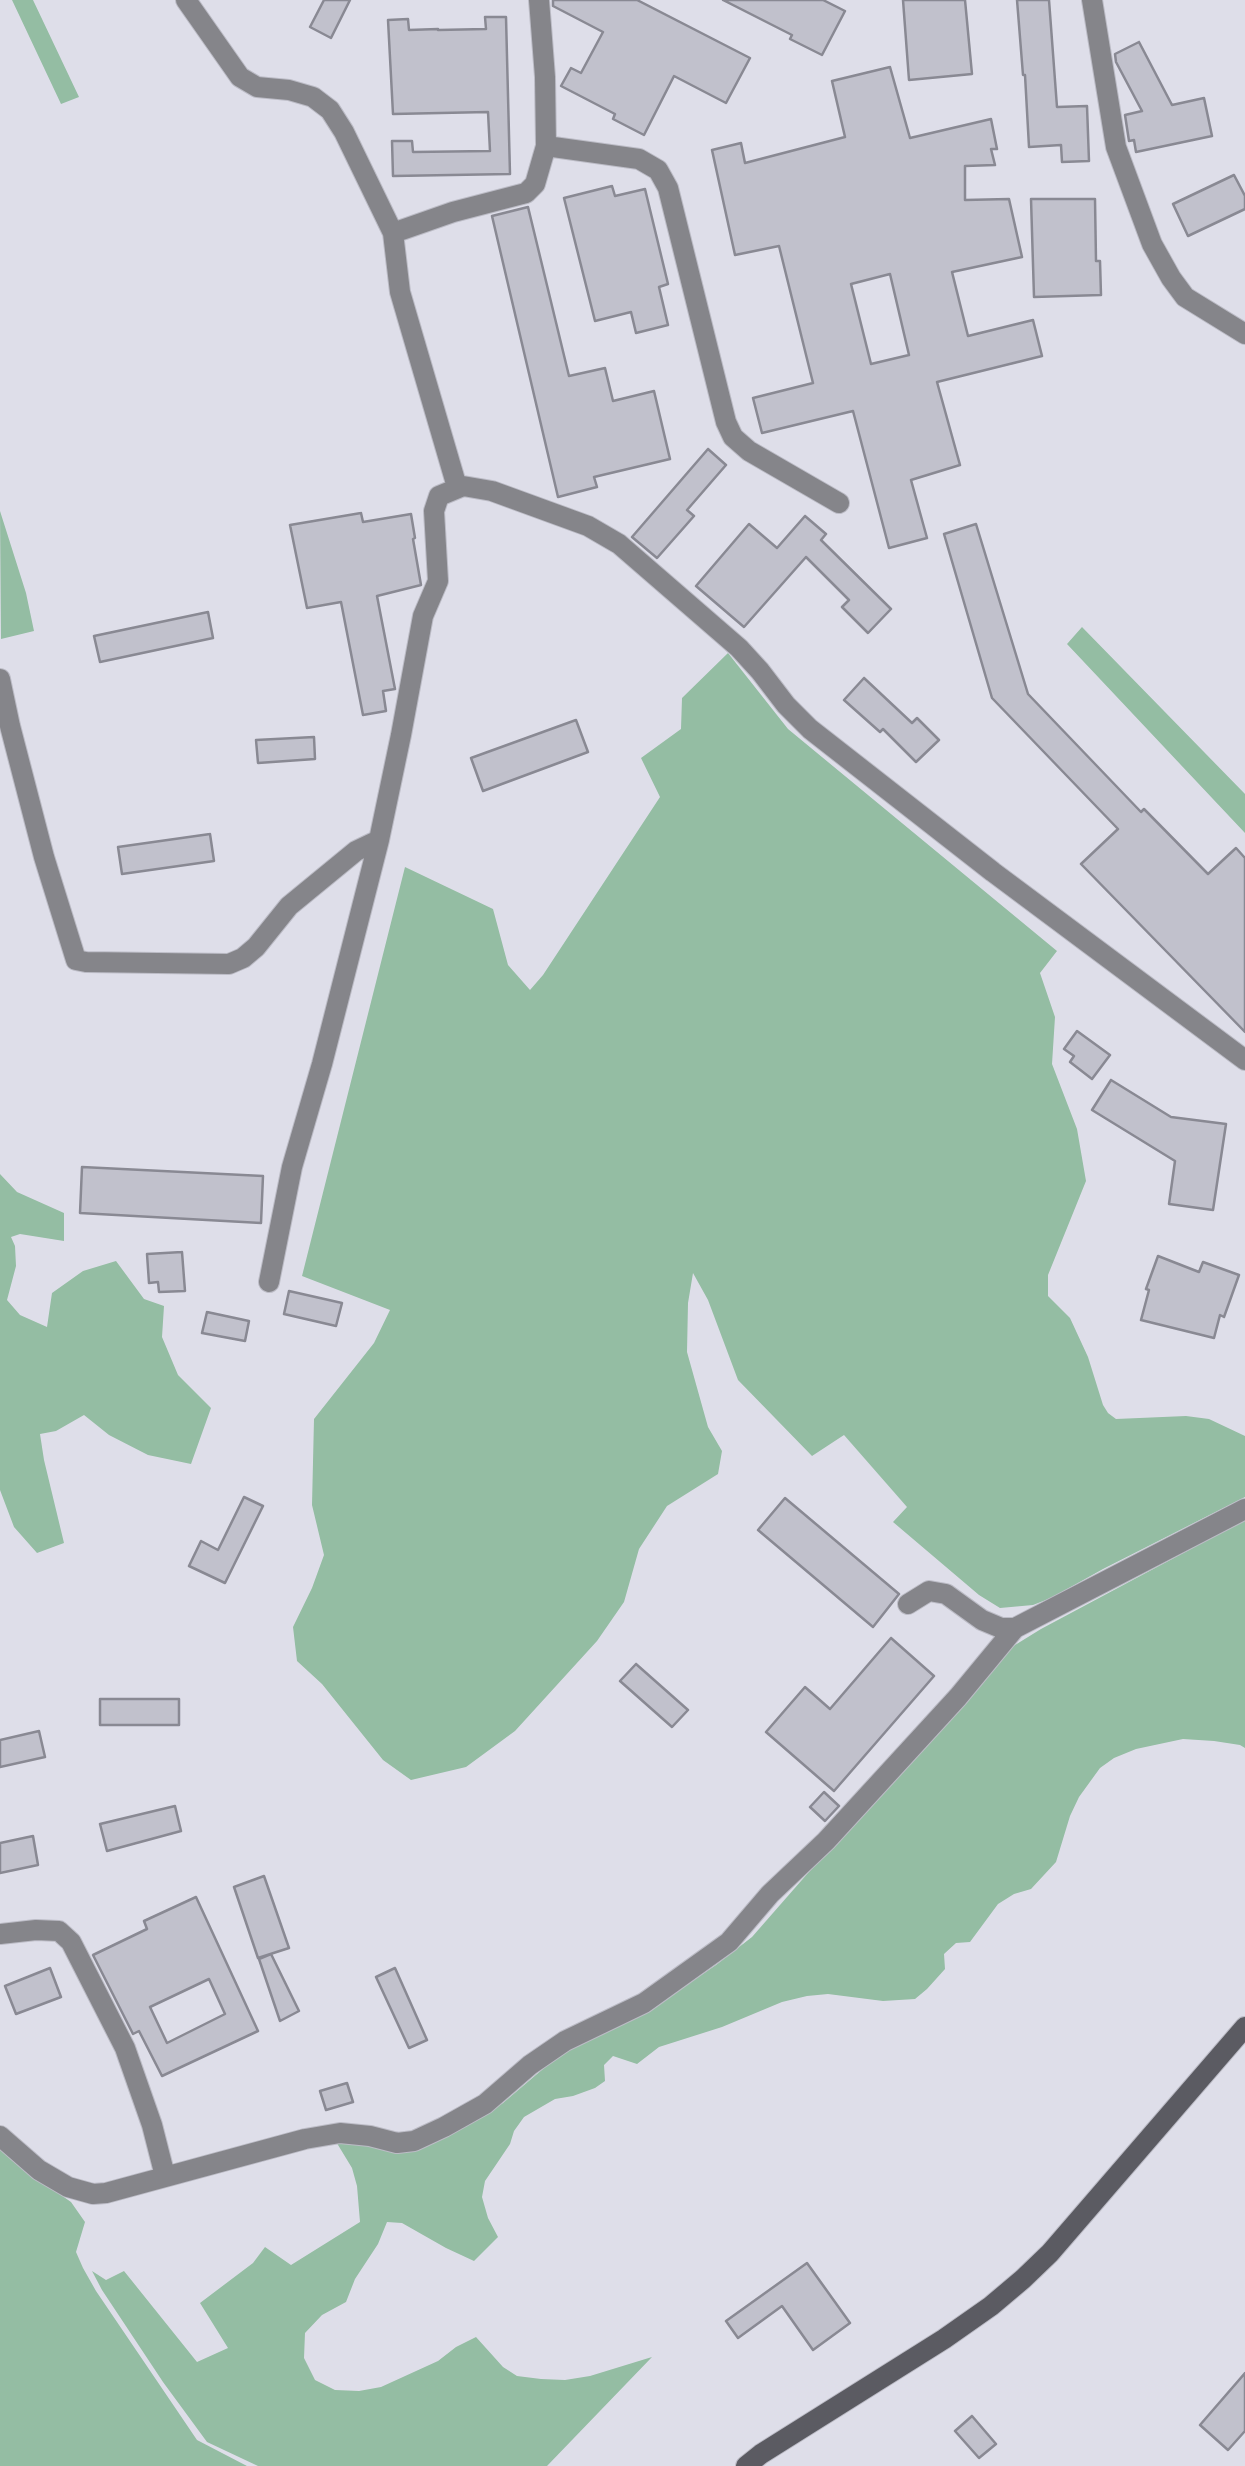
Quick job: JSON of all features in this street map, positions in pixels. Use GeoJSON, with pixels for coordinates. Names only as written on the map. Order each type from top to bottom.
{"type":"FeatureCollection","features":[{"type":"Feature","properties":{"kind":"street"},"geometry":{"type":"LineString","coordinates":[[186,0],[240,77],[258,87],[313,97],[330,110],[376,193],[393,233],[400,292],[457,488]]}},
{"type":"Feature","properties":{"kind":"street"},"geometry":{"type":"LineString","coordinates":[[393,233],[526,193],[534,184],[546,146],[539,0]]}},
{"type":"Feature","properties":{"kind":"street"},"geometry":{"type":"LineString","coordinates":[[1092,0],[1116,147],[1152,244],[1185,297],[1245,334]]}},
{"type":"Feature","properties":{"kind":"street"},"geometry":{"type":"LineString","coordinates":[[546,146],[638,159],[658,170],[668,188],[733,437],[749,451],[839,503]]}},
{"type":"Feature","properties":{"kind":"street"},"geometry":{"type":"LineString","coordinates":[[269,1282],[292,1167],[379,840],[423,616],[438,581],[434,510],[439,496],[463,486],[492,490],[588,526],[619,544],[739,648],[810,728],[993,872],[1245,1060]]}},
{"type":"Feature","properties":{"kind":"street"},"geometry":{"type":"LineString","coordinates":[[0,679],[44,857],[76,960],[229,964],[256,947],[289,906],[356,851],[379,840]]}},
{"type":"Feature","properties":{"kind":"street"},"geometry":{"type":"LineString","coordinates":[[0,2136],[39,2170],[68,2187],[93,2194],[340,2132],[397,2144],[414,2141],[485,2104],[565,2041],[644,2003],[729,1942],[770,1894],[826,1842],[1015,1628],[1245,1509]]}},
{"type":"Feature","properties":{"kind":"street"},"geometry":{"type":"LineString","coordinates":[[908,1604],[929,1591],[946,1594],[982,1620],[1000,1628],[1015,1628]]}},
{"type":"Feature","properties":{"kind":"street"},"geometry":{"type":"LineString","coordinates":[[0,1934],[60,1931],[71,1942],[125,2048],[165,2176]]}},
{"type":"Feature","properties":{"kind":"street"},"geometry":{"type":"LineString","coordinates":[[746,2466],[944,2339],[1023,2279],[1050,2253],[1245,2027]]}},
{"type":"Feature","properties":{"kind":"green space"},"geometry":{"type":"Polygon","coordinates":[[[12,0],[33,0],[79,97],[61,104],[12,0]]]}},
{"type":"Feature","properties":{"kind":"green space"},"geometry":{"type":"Polygon","coordinates":[[[0,511],[34,631],[1,639],[0,511]]]}},
{"type":"Feature","properties":{"kind":"green space"},"geometry":{"type":"Polygon","coordinates":[[[1082,627],[1245,794],[1245,833],[1067,644],[1082,627]]]}},
{"type":"Feature","properties":{"kind":"green space"},"geometry":{"type":"Polygon","coordinates":[[[728,653],[788,729],[1057,951],[1040,973],[1055,1017],[1052,1064],[1077,1129],[1086,1181],[1048,1275],[1048,1296],[1070,1318],[1103,1405],[1116,1419],[1209,1419],[1245,1436],[1245,1497],[1051,1598],[1033,1605],[1000,1608],[979,1595],[893,1522],[907,1507],[844,1435],[812,1456],[738,1380],[708,1300],[693,1273],[687,1352],[708,1427],[722,1451],[718,1474],[667,1506],[639,1549],[624,1602],[597,1641],[515,1731],[466,1767],[411,1780],[383,1760],[322,1684],[297,1661],[293,1627],[324,1555],[312,1505],[314,1419],[374,1343],[390,1310],[302,1276],[405,867],[493,909],[508,965],[530,990],[660,797],[641,758],[681,729],[682,698],[728,653]]]}},
{"type":"Feature","properties":{"kind":"green space"},"geometry":{"type":"Polygon","coordinates":[[[0,1174],[17,1192],[64,1213],[64,1241],[20,1234],[11,1237],[16,1266],[7,1300],[20,1315],[47,1327],[52,1293],[83,1271],[116,1261],[144,1299],[164,1306],[162,1337],[178,1375],[211,1408],[191,1464],[148,1455],[109,1435],[84,1415],[56,1431],[40,1434],[64,1543],[37,1553],[14,1527],[0,1490],[0,1174]]]}},
{"type":"Feature","properties":{"kind":"green space"},"geometry":{"type":"Polygon","coordinates":[[[1245,1520],[1245,1748],[1183,1739],[1136,1749],[1100,1768],[1070,1816],[1056,1862],[1031,1889],[998,1904],[970,1942],[956,1943],[944,1954],[945,1969],[915,1999],[807,1996],[659,2047],[637,2064],[613,2056],[604,2065],[605,2081],[573,2096],[555,2099],[524,2117],[514,2131],[510,2144],[485,2181],[482,2197],[498,2237],[474,2261],[402,2223],[387,2222],[346,2302],[322,2315],[305,2333],[304,2358],[315,2380],[335,2390],[381,2387],[438,2361],[476,2337],[503,2367],[517,2376],[541,2379],[590,2376],[652,2357],[547,2466],[258,2466],[207,2442],[163,2382],[92,2271],[106,2280],[124,2271],[197,2362],[228,2348],[200,2303],[253,2263],[265,2247],[291,2265],[360,2222],[352,2168],[335,2140],[390,2148],[484,2115],[557,2057],[673,1994],[716,1965],[752,1937],[976,1691],[1007,1650],[1245,1520]]]}},
{"type":"Feature","properties":{"kind":"green space"},"geometry":{"type":"Polygon","coordinates":[[[0,2146],[71,2202],[85,2222],[76,2252],[83,2268],[197,2440],[247,2466],[0,2466],[0,2146]]]}},
{"type":"Feature","properties":{"kind":"building"},"geometry":{"type":"Polygon","coordinates":[[[324,0],[350,0],[331,38],[310,27],[324,0]]]}},
{"type":"Feature","properties":{"kind":"building"},"geometry":{"type":"Polygon","coordinates":[[[553,0],[637,0],[750,58],[726,103],[674,76],[644,135],[613,119],[615,114],[561,86],[571,68],[581,73],[603,32],[553,6],[553,0]]]}},
{"type":"Feature","properties":{"kind":"building"},"geometry":{"type":"Polygon","coordinates":[[[723,0],[823,0],[845,11],[822,55],[723,0]]]}},
{"type":"Feature","properties":{"kind":"building"},"geometry":{"type":"Polygon","coordinates":[[[903,0],[965,0],[972,74],[909,80],[903,0]]]}},
{"type":"Feature","properties":{"kind":"building"},"geometry":{"type":"Polygon","coordinates":[[[1017,0],[1049,0],[1057,107],[1087,106],[1089,161],[1062,162],[1061,145],[1029,147],[1017,0]]]}},
{"type":"Feature","properties":{"kind":"building"},"geometry":{"type":"Polygon","coordinates":[[[485,17],[506,17],[510,174],[393,176],[392,141],[412,141],[413,152],[490,151],[488,112],[393,114],[388,20],[408,19],[409,30],[486,29],[485,17]]]}},
{"type":"Feature","properties":{"kind":"building"},"geometry":{"type":"Polygon","coordinates":[[[1139,42],[1172,105],[1204,98],[1212,136],[1136,152],[1134,140],[1129,141],[1125,115],[1142,111],[1115,54],[1139,42]]]}},
{"type":"Feature","properties":{"kind":"building"},"geometry":{"type":"Polygon","coordinates":[[[890,67],[910,138],[991,119],[997,149],[991,149],[995,165],[965,166],[965,200],[1009,199],[1022,257],[952,272],[968,336],[1033,320],[1042,356],[937,382],[960,465],[911,480],[927,538],[889,548],[853,411],[762,433],[753,398],[813,383],[779,246],[735,255],[712,150],[741,143],[745,163],[845,137],[832,81],[890,67]],[[890,274],[851,284],[871,364],[909,355],[890,274]]]}},
{"type":"Feature","properties":{"kind":"building"},"geometry":{"type":"Polygon","coordinates":[[[1234,175],[1245,196],[1245,209],[1188,236],[1173,204],[1234,175]]]}},
{"type":"Feature","properties":{"kind":"building"},"geometry":{"type":"Polygon","coordinates":[[[612,186],[615,196],[645,189],[668,284],[659,287],[668,325],[636,333],[631,312],[595,321],[564,198],[612,186]]]}},
{"type":"Feature","properties":{"kind":"building"},"geometry":{"type":"Polygon","coordinates":[[[1031,199],[1095,199],[1101,295],[1034,297],[1031,199]]]}},
{"type":"Feature","properties":{"kind":"building"},"geometry":{"type":"Polygon","coordinates":[[[528,207],[569,376],[605,368],[613,401],[654,391],[670,459],[594,477],[597,487],[558,497],[492,216],[528,207]]]}},
{"type":"Feature","properties":{"kind":"building"},"geometry":{"type":"Polygon","coordinates":[[[708,449],[726,465],[687,510],[694,516],[657,558],[632,537],[708,449]]]}},
{"type":"Feature","properties":{"kind":"building"},"geometry":{"type":"Polygon","coordinates":[[[361,513],[363,522],[411,514],[421,585],[377,596],[395,689],[383,691],[386,711],[363,715],[341,602],[307,608],[290,525],[361,513]]]}},
{"type":"Feature","properties":{"kind":"building"},"geometry":{"type":"Polygon","coordinates":[[[805,516],[826,534],[821,540],[891,609],[868,633],[842,607],[849,600],[806,557],[744,627],[696,586],[749,524],[777,548],[805,516]]]}},
{"type":"Feature","properties":{"kind":"building"},"geometry":{"type":"Polygon","coordinates":[[[976,524],[1028,694],[1141,812],[1144,809],[1208,874],[1236,848],[1245,858],[1245,1032],[1081,864],[1118,829],[992,698],[944,534],[976,524]]]}},
{"type":"Feature","properties":{"kind":"building"},"geometry":{"type":"Polygon","coordinates":[[[208,612],[213,638],[100,662],[94,636],[208,612]]]}},
{"type":"Feature","properties":{"kind":"building"},"geometry":{"type":"Polygon","coordinates":[[[864,678],[912,723],[917,718],[939,740],[916,762],[883,729],[880,732],[844,700],[864,678]]]}},
{"type":"Feature","properties":{"kind":"building"},"geometry":{"type":"Polygon","coordinates":[[[576,720],[588,752],[483,791],[471,758],[576,720]]]}},
{"type":"Feature","properties":{"kind":"building"},"geometry":{"type":"Polygon","coordinates":[[[314,737],[315,759],[258,763],[256,740],[314,737]]]}},
{"type":"Feature","properties":{"kind":"building"},"geometry":{"type":"Polygon","coordinates":[[[210,834],[214,861],[122,874],[118,847],[210,834]]]}},
{"type":"Feature","properties":{"kind":"building"},"geometry":{"type":"Polygon","coordinates":[[[1077,1031],[1110,1055],[1092,1079],[1070,1062],[1074,1056],[1064,1049],[1077,1031]]]}},
{"type":"Feature","properties":{"kind":"building"},"geometry":{"type":"Polygon","coordinates":[[[1111,1080],[1171,1117],[1226,1124],[1213,1210],[1169,1204],[1175,1161],[1092,1110],[1111,1080]]]}},
{"type":"Feature","properties":{"kind":"building"},"geometry":{"type":"Polygon","coordinates":[[[82,1167],[263,1176],[261,1223],[80,1213],[82,1167]]]}},
{"type":"Feature","properties":{"kind":"building"},"geometry":{"type":"Polygon","coordinates":[[[182,1252],[185,1291],[159,1292],[158,1282],[149,1283],[147,1254],[182,1252]]]}},
{"type":"Feature","properties":{"kind":"building"},"geometry":{"type":"Polygon","coordinates":[[[1158,1256],[1199,1272],[1203,1262],[1239,1275],[1214,1338],[1141,1320],[1149,1290],[1146,1289],[1158,1256]]]}},
{"type":"Feature","properties":{"kind":"building"},"geometry":{"type":"Polygon","coordinates":[[[289,1291],[342,1303],[336,1326],[284,1314],[289,1291]]]}},
{"type":"Feature","properties":{"kind":"building"},"geometry":{"type":"Polygon","coordinates":[[[207,1312],[249,1321],[245,1341],[202,1333],[207,1312]]]}},
{"type":"Feature","properties":{"kind":"building"},"geometry":{"type":"Polygon","coordinates":[[[244,1497],[263,1506],[225,1583],[189,1566],[201,1541],[218,1550],[244,1497]]]}},
{"type":"Feature","properties":{"kind":"building"},"geometry":{"type":"Polygon","coordinates":[[[785,1498],[899,1594],[873,1627],[758,1530],[785,1498]]]}},
{"type":"Feature","properties":{"kind":"building"},"geometry":{"type":"Polygon","coordinates":[[[891,1638],[934,1676],[834,1791],[766,1732],[805,1687],[830,1709],[891,1638]]]}},
{"type":"Feature","properties":{"kind":"building"},"geometry":{"type":"Polygon","coordinates":[[[636,1664],[688,1710],[672,1727],[620,1681],[636,1664]]]}},
{"type":"Feature","properties":{"kind":"building"},"geometry":{"type":"Polygon","coordinates":[[[100,1699],[179,1699],[179,1725],[100,1725],[100,1699]]]}},
{"type":"Feature","properties":{"kind":"building"},"geometry":{"type":"Polygon","coordinates":[[[39,1731],[45,1757],[0,1767],[0,1740],[39,1731]]]}},
{"type":"Feature","properties":{"kind":"building"},"geometry":{"type":"Polygon","coordinates":[[[824,1792],[839,1806],[825,1821],[810,1807],[824,1792]]]}},
{"type":"Feature","properties":{"kind":"building"},"geometry":{"type":"Polygon","coordinates":[[[175,1806],[181,1831],[107,1851],[100,1824],[175,1806]]]}},
{"type":"Feature","properties":{"kind":"building"},"geometry":{"type":"Polygon","coordinates":[[[33,1836],[38,1865],[0,1873],[0,1843],[33,1836]]]}},
{"type":"Feature","properties":{"kind":"building"},"geometry":{"type":"Polygon","coordinates":[[[264,1876],[289,1948],[258,1958],[234,1887],[264,1876]]]}},
{"type":"Feature","properties":{"kind":"building"},"geometry":{"type":"Polygon","coordinates":[[[196,1897],[258,2031],[162,2076],[139,2031],[133,2034],[93,1955],[147,1929],[144,1921],[196,1897]],[[209,1979],[150,2007],[167,2043],[225,2014],[209,1979]]]}},
{"type":"Feature","properties":{"kind":"building"},"geometry":{"type":"Polygon","coordinates":[[[271,1954],[299,2011],[280,2021],[259,1959],[271,1954]]]}},
{"type":"Feature","properties":{"kind":"building"},"geometry":{"type":"Polygon","coordinates":[[[50,1968],[61,1997],[16,2014],[5,1986],[50,1968]]]}},
{"type":"Feature","properties":{"kind":"building"},"geometry":{"type":"Polygon","coordinates":[[[395,1968],[427,2040],[409,2048],[376,1977],[395,1968]]]}},
{"type":"Feature","properties":{"kind":"building"},"geometry":{"type":"Polygon","coordinates":[[[347,2083],[353,2102],[326,2110],[320,2091],[347,2083]]]}},
{"type":"Feature","properties":{"kind":"building"},"geometry":{"type":"Polygon","coordinates":[[[807,2263],[850,2323],[813,2350],[782,2306],[738,2338],[726,2321],[807,2263]]]}},
{"type":"Feature","properties":{"kind":"building"},"geometry":{"type":"Polygon","coordinates":[[[1245,2373],[1245,2431],[1228,2450],[1200,2425],[1245,2373]]]}},
{"type":"Feature","properties":{"kind":"building"},"geometry":{"type":"Polygon","coordinates":[[[972,2416],[996,2444],[979,2458],[955,2431],[972,2416]]]}}]}
